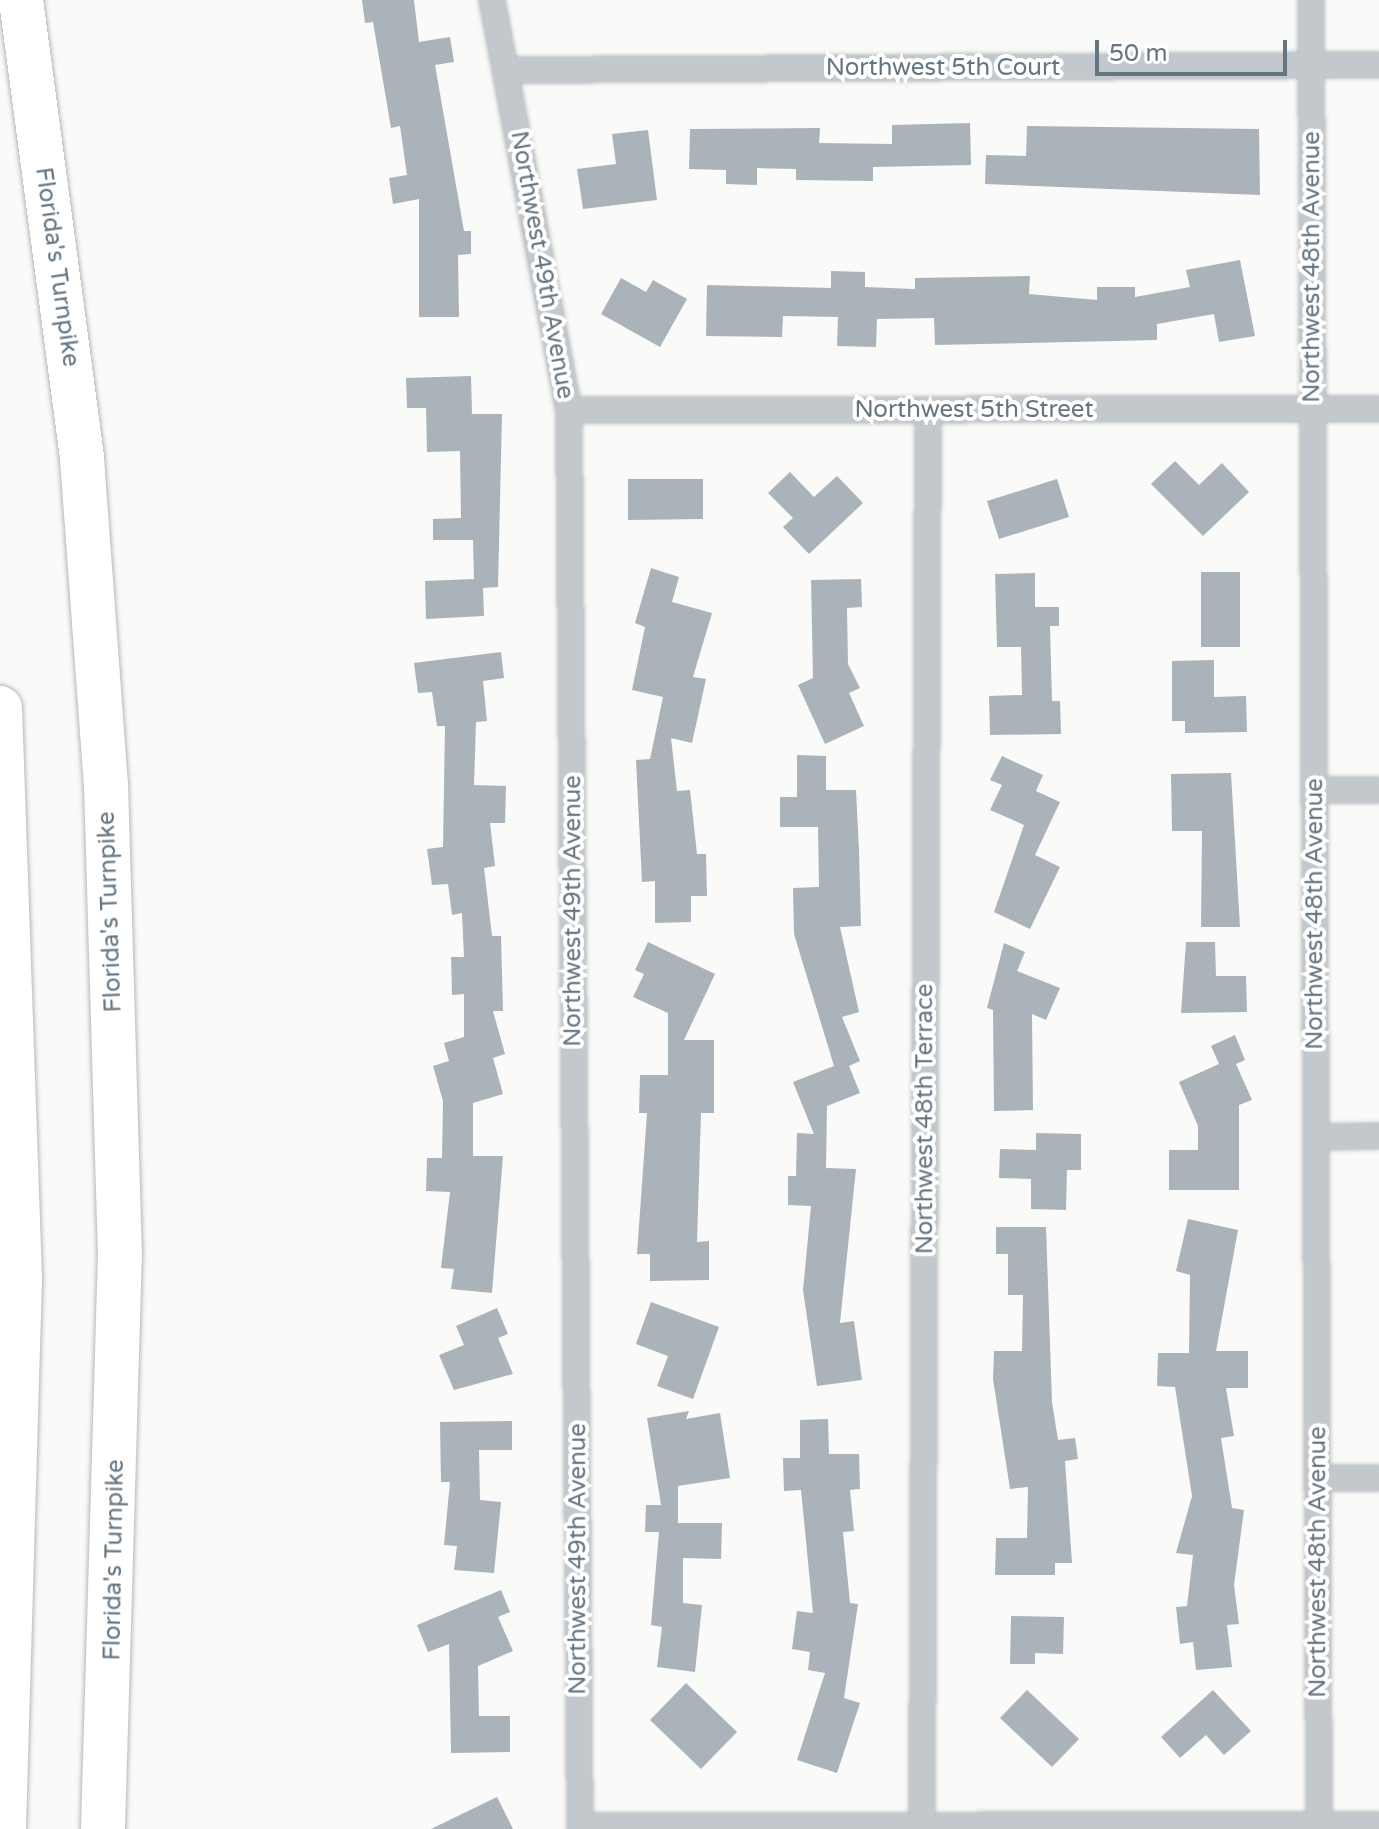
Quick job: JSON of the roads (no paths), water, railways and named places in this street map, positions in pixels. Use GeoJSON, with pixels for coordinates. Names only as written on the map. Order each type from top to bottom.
{"type":"FeatureCollection","features":[{"type":"Feature","properties":{"kind":"highway","name":"Florida's Turnpike"},"geometry":{"type":"LineString","coordinates":[[21,0],[82,459],[106,785],[120,1252],[103,1829]]}},
{"type":"Feature","properties":{"kind":"highway"},"geometry":{"type":"LineString","coordinates":[[0,708],[20,1279],[4,1829]]}},
{"type":"Feature","properties":{"kind":"street","name":"Northwest 49th Avenue"},"geometry":{"type":"LineString","coordinates":[[492,0],[569,410],[580,1827]]}},
{"type":"Feature","properties":{"kind":"street","name":"Northwest 48th Avenue"},"geometry":{"type":"LineString","coordinates":[[1311,0],[1319,1827]]}},
{"type":"Feature","properties":{"kind":"street","name":"Northwest 5th Court"},"geometry":{"type":"LineString","coordinates":[[507,70],[1379,65]]}},
{"type":"Feature","properties":{"kind":"street","name":"Northwest 5th Street"},"geometry":{"type":"LineString","coordinates":[[569,410],[1379,409]]}},
{"type":"Feature","properties":{"kind":"street","name":"Northwest 48th Terrace"},"geometry":{"type":"LineString","coordinates":[[922,1828],[928,410]]}},
{"type":"Feature","properties":{"kind":"street"},"geometry":{"type":"LineString","coordinates":[[1314,790],[1379,790]]}},
{"type":"Feature","properties":{"kind":"street"},"geometry":{"type":"LineString","coordinates":[[1317,1137],[1379,1136]]}},
{"type":"Feature","properties":{"kind":"street"},"geometry":{"type":"LineString","coordinates":[[1318,1478],[1379,1478]]}},
{"type":"Feature","properties":{"kind":"street"},"geometry":{"type":"LineString","coordinates":[[580,1827],[1379,1825]]}}]}
